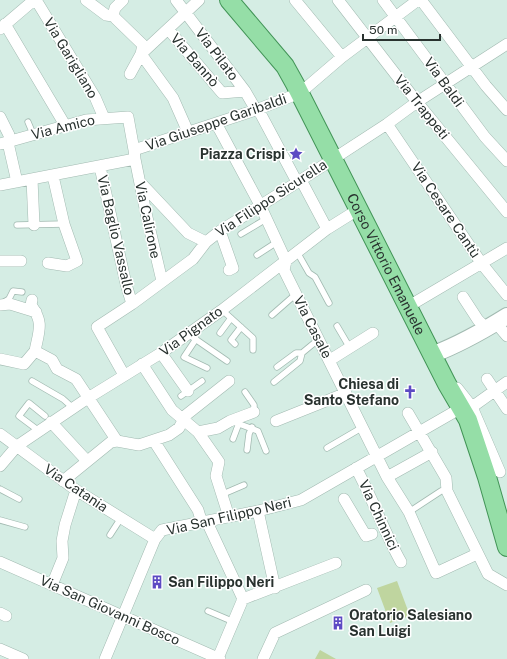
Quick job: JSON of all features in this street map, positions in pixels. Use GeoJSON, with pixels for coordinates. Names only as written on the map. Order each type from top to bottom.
{"type":"FeatureCollection","features":[{"type":"Feature","properties":{"kind":"main road","name":"Corso Vittorio Emanuele"},"geometry":{"type":"LineString","coordinates":[[229,0],[285,66],[434,354],[447,384],[466,407],[468,420],[506,537]]}},
{"type":"Feature","properties":{"kind":"main road"},"geometry":{"type":"LineString","coordinates":[[434,354],[457,345],[497,323]]}},
{"type":"Feature","properties":{"kind":"street"},"geometry":{"type":"LineString","coordinates":[[35,0],[3,27],[65,125]]}},
{"type":"Feature","properties":{"kind":"street","name":"Via Garigliano"},"geometry":{"type":"LineString","coordinates":[[35,0],[95,97],[104,118]]}},
{"type":"Feature","properties":{"kind":"street"},"geometry":{"type":"LineString","coordinates":[[86,0],[106,15],[112,16],[143,45],[142,54],[173,98],[188,132]]}},
{"type":"Feature","properties":{"kind":"street"},"geometry":{"type":"LineString","coordinates":[[112,16],[115,8],[123,0]]}},
{"type":"Feature","properties":{"kind":"street","name":"Via Pilato"},"geometry":{"type":"LineString","coordinates":[[176,0],[245,91],[327,229]]}},
{"type":"Feature","properties":{"kind":"street"},"geometry":{"type":"LineString","coordinates":[[130,74],[142,54],[199,0]]}},
{"type":"Feature","properties":{"kind":"street"},"geometry":{"type":"LineString","coordinates":[[294,0],[342,57]]}},
{"type":"Feature","properties":{"kind":"street","name":"Via Trappeti"},"geometry":{"type":"LineString","coordinates":[[338,0],[417,102],[507,212]]}},
{"type":"Feature","properties":{"kind":"street","name":"Via Baldi"},"geometry":{"type":"LineString","coordinates":[[383,0],[444,84],[485,137],[507,161]]}},
{"type":"Feature","properties":{"kind":"street"},"geometry":{"type":"LineString","coordinates":[[419,0],[471,67],[507,110]]}},
{"type":"Feature","properties":{"kind":"street","name":"Via Giuseppe Garibaldi"},"geometry":{"type":"LineString","coordinates":[[0,185],[100,167],[188,132],[257,110],[300,93],[342,57],[419,0]]}},
{"type":"Feature","properties":{"kind":"street","name":"Via Bannò"},"geometry":{"type":"LineString","coordinates":[[168,29],[222,93],[245,91]]}},
{"type":"Feature","properties":{"kind":"street","name":"Via Filippo Sicurella"},"geometry":{"type":"LineString","coordinates":[[124,375],[97,327],[132,304],[193,259],[206,242],[220,231],[387,124],[444,84],[471,67],[505,49]]}},
{"type":"Feature","properties":{"kind":"street"},"geometry":{"type":"LineString","coordinates":[[0,117],[5,143],[9,147],[17,182]]}},
{"type":"Feature","properties":{"kind":"street","name":"Via Amico"},"geometry":{"type":"LineString","coordinates":[[5,143],[65,125],[104,118],[128,117]]}},
{"type":"Feature","properties":{"kind":"street","name":"Via Calirone"},"geometry":{"type":"LineString","coordinates":[[128,117],[134,154],[162,281]]}},
{"type":"Feature","properties":{"kind":"street","name":"Via Casale"},"geometry":{"type":"LineString","coordinates":[[216,123],[260,206],[286,261],[284,270],[320,339],[376,456],[408,512],[436,573],[477,554]]}},
{"type":"Feature","properties":{"kind":"street","name":"Via Cesare Cantù"},"geometry":{"type":"LineString","coordinates":[[387,124],[482,264],[507,295]]}},
{"type":"Feature","properties":{"kind":"street","name":"Via Baglio Vassallo"},"geometry":{"type":"LineString","coordinates":[[100,167],[126,284],[132,304]]}},
{"type":"Feature","properties":{"kind":"street"},"geometry":{"type":"LineString","coordinates":[[48,263],[67,266],[76,261],[64,224],[54,176]]}},
{"type":"Feature","properties":{"kind":"street"},"geometry":{"type":"LineString","coordinates":[[32,179],[34,225]]}},
{"type":"Feature","properties":{"kind":"street"},"geometry":{"type":"LineString","coordinates":[[140,182],[188,233],[206,242]]}},
{"type":"Feature","properties":{"kind":"street","name":"Via Pignato"},"geometry":{"type":"LineString","coordinates":[[0,466],[17,446],[39,431],[48,419],[73,408],[142,364],[192,337],[222,310],[327,229],[359,209]]}},
{"type":"Feature","properties":{"kind":"street"},"geometry":{"type":"LineString","coordinates":[[220,231],[233,268],[229,270]]}},
{"type":"Feature","properties":{"kind":"street"},"geometry":{"type":"LineString","coordinates":[[409,306],[507,248]]}},
{"type":"Feature","properties":{"kind":"street"},"geometry":{"type":"LineString","coordinates":[[0,261],[21,261]]}},
{"type":"Feature","properties":{"kind":"street"},"geometry":{"type":"LineString","coordinates":[[463,296],[478,320],[497,323],[507,336]]}},
{"type":"Feature","properties":{"kind":"street"},"geometry":{"type":"LineString","coordinates":[[0,359],[24,364],[35,351],[40,321],[31,305],[32,300]]}},
{"type":"Feature","properties":{"kind":"street"},"geometry":{"type":"LineString","coordinates":[[0,305],[10,304],[36,312]]}},
{"type":"Feature","properties":{"kind":"street"},"geometry":{"type":"LineString","coordinates":[[330,360],[373,333]]}},
{"type":"Feature","properties":{"kind":"street"},"geometry":{"type":"LineString","coordinates":[[35,351],[52,360],[57,369],[76,379],[117,441]]}},
{"type":"Feature","properties":{"kind":"street"},"geometry":{"type":"LineString","coordinates":[[161,353],[184,393]]}},
{"type":"Feature","properties":{"kind":"street"},"geometry":{"type":"LineString","coordinates":[[142,364],[180,423],[198,432],[219,462],[216,476],[223,494],[229,517]]}},
{"type":"Feature","properties":{"kind":"street"},"geometry":{"type":"LineString","coordinates":[[487,379],[507,409]]}},
{"type":"Feature","properties":{"kind":"street"},"geometry":{"type":"LineString","coordinates":[[63,481],[111,442],[117,441],[139,445],[169,435],[180,423],[229,381]]}},
{"type":"Feature","properties":{"kind":"street","name":"Via San Filippo Neri"},"geometry":{"type":"LineString","coordinates":[[105,659],[155,539],[162,530],[258,511],[301,500],[419,431],[466,407],[507,382]]}},
{"type":"Feature","properties":{"kind":"street"},"geometry":{"type":"LineString","coordinates":[[276,421],[346,393]]}},
{"type":"Feature","properties":{"kind":"street"},"geometry":{"type":"LineString","coordinates":[[466,407],[500,472]]}},
{"type":"Feature","properties":{"kind":"street"},"geometry":{"type":"LineString","coordinates":[[198,432],[218,428],[235,422],[254,412]]}},
{"type":"Feature","properties":{"kind":"street"},"geometry":{"type":"LineString","coordinates":[[408,413],[446,478],[447,491],[488,574],[507,585]]}},
{"type":"Feature","properties":{"kind":"street"},"geometry":{"type":"LineString","coordinates":[[48,419],[87,460]]}},
{"type":"Feature","properties":{"kind":"street","name":"Via Catania"},"geometry":{"type":"LineString","coordinates":[[0,434],[76,490],[155,539]]}},
{"type":"Feature","properties":{"kind":"street"},"geometry":{"type":"LineString","coordinates":[[154,441],[198,510],[243,599],[219,659]]}},
{"type":"Feature","properties":{"kind":"street"},"geometry":{"type":"LineString","coordinates":[[387,477],[432,452]]}},
{"type":"Feature","properties":{"kind":"street","name":"Via Chinnici"},"geometry":{"type":"LineString","coordinates":[[356,468],[370,494],[383,528],[401,562]]}},
{"type":"Feature","properties":{"kind":"street"},"geometry":{"type":"LineString","coordinates":[[52,585],[63,558],[62,541],[65,525],[76,490]]}},
{"type":"Feature","properties":{"kind":"street"},"geometry":{"type":"LineString","coordinates":[[344,499],[366,536],[372,534]]}},
{"type":"Feature","properties":{"kind":"street"},"geometry":{"type":"LineString","coordinates":[[258,511],[275,588]]}},
{"type":"Feature","properties":{"kind":"street","name":"Via San Giovanni Bosco"},"geometry":{"type":"LineString","coordinates":[[0,562],[123,615],[219,659]]}},
{"type":"Feature","properties":{"kind":"street"},"geometry":{"type":"LineString","coordinates":[[243,599],[275,588],[336,563]]}},
{"type":"Feature","properties":{"kind":"street"},"geometry":{"type":"LineString","coordinates":[[263,659],[275,633],[366,590]]}},
{"type":"Feature","properties":{"kind":"street"},"geometry":{"type":"LineString","coordinates":[[0,649],[23,659]]}},
{"type":"Feature","properties":{"kind":"lane"},"geometry":{"type":"LineString","coordinates":[[28,122],[33,134]]}},
{"type":"Feature","properties":{"kind":"lane"},"geometry":{"type":"LineString","coordinates":[[240,234],[266,219]]}},
{"type":"Feature","properties":{"kind":"lane"},"geometry":{"type":"LineString","coordinates":[[17,225],[64,224]]}},
{"type":"Feature","properties":{"kind":"lane"},"geometry":{"type":"LineString","coordinates":[[257,255],[277,242]]}},
{"type":"Feature","properties":{"kind":"lane"},"geometry":{"type":"LineString","coordinates":[[297,252],[309,273],[315,277],[329,303]]}},
{"type":"Feature","properties":{"kind":"lane"},"geometry":{"type":"LineString","coordinates":[[0,305],[9,299],[13,291],[22,292]]}},
{"type":"Feature","properties":{"kind":"lane"},"geometry":{"type":"LineString","coordinates":[[272,315],[296,294]]}},
{"type":"Feature","properties":{"kind":"lane"},"geometry":{"type":"LineString","coordinates":[[222,310],[253,338],[253,350]]}},
{"type":"Feature","properties":{"kind":"lane"},"geometry":{"type":"LineString","coordinates":[[220,334],[231,318]]}},
{"type":"Feature","properties":{"kind":"lane"},"geometry":{"type":"LineString","coordinates":[[337,326],[350,348]]}},
{"type":"Feature","properties":{"kind":"lane"},"geometry":{"type":"LineString","coordinates":[[235,344],[231,340],[241,327]]}},
{"type":"Feature","properties":{"kind":"lane"},"geometry":{"type":"LineString","coordinates":[[207,368],[184,357],[192,337],[227,361]]}},
{"type":"Feature","properties":{"kind":"lane"},"geometry":{"type":"LineString","coordinates":[[277,367],[296,353],[302,353],[320,339]]}},
{"type":"Feature","properties":{"kind":"lane"},"geometry":{"type":"LineString","coordinates":[[274,382],[300,361],[302,353]]}},
{"type":"Feature","properties":{"kind":"lane"},"geometry":{"type":"LineString","coordinates":[[32,381],[73,408]]}},
{"type":"Feature","properties":{"kind":"lane"},"geometry":{"type":"LineString","coordinates":[[184,393],[202,381]]}},
{"type":"Feature","properties":{"kind":"lane"},"geometry":{"type":"LineString","coordinates":[[245,392],[254,405],[254,412]]}},
{"type":"Feature","properties":{"kind":"lane"},"geometry":{"type":"LineString","coordinates":[[39,431],[19,416],[28,403],[48,419]]}},
{"type":"Feature","properties":{"kind":"lane"},"geometry":{"type":"LineString","coordinates":[[233,439],[235,422],[252,427],[258,430],[266,451]]}},
{"type":"Feature","properties":{"kind":"lane"},"geometry":{"type":"LineString","coordinates":[[247,450],[249,434],[252,427]]}},
{"type":"Feature","properties":{"kind":"lane"},"geometry":{"type":"LineString","coordinates":[[327,448],[363,427]]}},
{"type":"Feature","properties":{"kind":"lane"},"geometry":{"type":"LineString","coordinates":[[223,494],[244,485]]}},
{"type":"Feature","properties":{"kind":"lane"},"geometry":{"type":"LineString","coordinates":[[0,489],[19,500]]}},
{"type":"Feature","properties":{"kind":"lane"},"geometry":{"type":"LineString","coordinates":[[408,512],[440,491]]}},
{"type":"Feature","properties":{"kind":"lane"},"geometry":{"type":"LineString","coordinates":[[110,535],[121,518]]}},
{"type":"Feature","properties":{"kind":"lane"},"geometry":{"type":"LineString","coordinates":[[0,520],[25,527]]}},
{"type":"Feature","properties":{"kind":"lane"},"geometry":{"type":"LineString","coordinates":[[208,611],[234,622]]}},
{"type":"Feature","properties":{"kind":"green space"},"geometry":{"type":"Polygon","coordinates":[[[397,581],[410,616],[390,623],[377,588],[397,581]]]}},
{"type":"Feature","properties":{"kind":"green space"},"geometry":{"type":"Polygon","coordinates":[[[320,650],[336,659],[315,659],[320,650]]]}},
{"type":"Feature","properties":{"kind":"place","name":"Piazza Crispi"},"geometry":{"type":"Point","coordinates":[296,154]}},
{"type":"Feature","properties":{"kind":"place","name":"Chiesa di Santo Stefano"},"geometry":{"type":"Point","coordinates":[410,392]}},
{"type":"Feature","properties":{"kind":"place","name":"San Filippo Neri"},"geometry":{"type":"Point","coordinates":[157,582]}},
{"type":"Feature","properties":{"kind":"place","name":"Oratorio Salesiano San Luigi"},"geometry":{"type":"Point","coordinates":[338,623]}}]}
